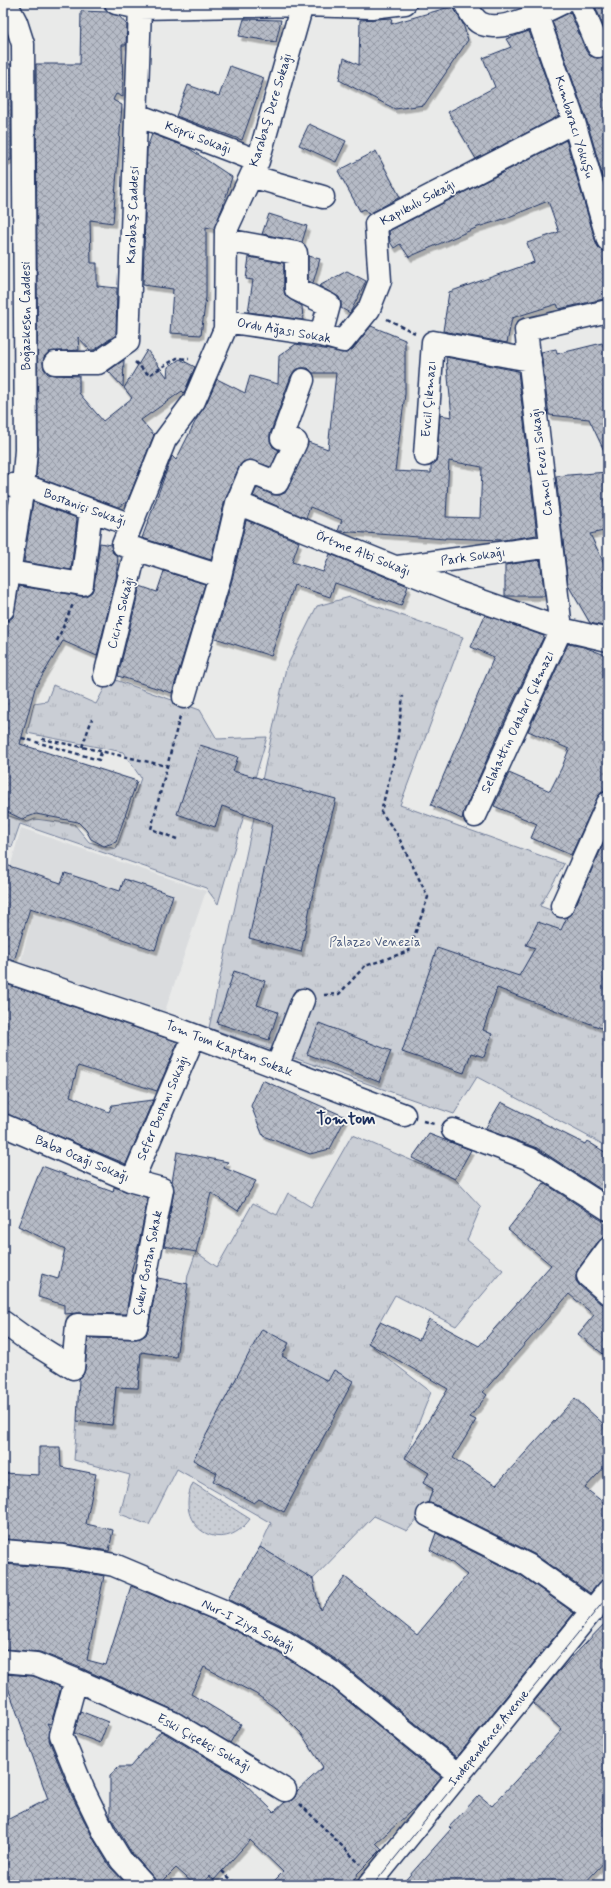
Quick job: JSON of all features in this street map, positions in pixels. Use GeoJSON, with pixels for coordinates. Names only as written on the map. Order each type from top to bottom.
{"type":"FeatureCollection","features":[{"type":"Feature","properties":{"kind":"street","name":"Boğazkesen Caddesi"},"geometry":{"type":"LineString","coordinates":[[3,609],[10,572],[15,477],[16,334],[12,33],[16,22],[5,3]]}},
{"type":"Feature","properties":{"kind":"street"},"geometry":{"type":"LineString","coordinates":[[116,3],[140,8],[302,5],[372,6],[405,3]]}},
{"type":"Feature","properties":{"kind":"street"},"geometry":{"type":"LineString","coordinates":[[465,3],[470,13],[479,22],[488,26],[500,25],[537,15],[562,3]]}},
{"type":"Feature","properties":{"kind":"street"},"geometry":{"type":"LineString","coordinates":[[580,3],[598,46]]}},
{"type":"Feature","properties":{"kind":"street","name":"Karabaş Dere Sokağı"},"geometry":{"type":"LineString","coordinates":[[131,525],[165,440],[194,401],[225,329],[226,230],[255,168],[302,5]]}},
{"type":"Feature","properties":{"kind":"street","name":"Karabaş Caddesi"},"geometry":{"type":"LineString","coordinates":[[128,342],[140,8]]}},
{"type":"Feature","properties":{"kind":"street","name":"Kumbaracı Yokuşu"},"geometry":{"type":"LineString","coordinates":[[537,15],[574,122],[608,240]]}},
{"type":"Feature","properties":{"kind":"street","name":"Köprü Sokağı"},"geometry":{"type":"LineString","coordinates":[[137,115],[323,197]]}},
{"type":"Feature","properties":{"kind":"street","name":"Kapıkulu Sokağı"},"geometry":{"type":"LineString","coordinates":[[342,341],[369,309],[380,281],[376,224],[574,122]]}},
{"type":"Feature","properties":{"kind":"street"},"geometry":{"type":"LineString","coordinates":[[226,240],[296,253],[296,289],[329,305],[321,335]]}},
{"type":"Feature","properties":{"kind":"street","name":"Camcı Fevzi Sokağı"},"geometry":{"type":"LineString","coordinates":[[561,629],[526,330],[608,311]]}},
{"type":"Feature","properties":{"kind":"street","name":"Ordu Ağası Sokak"},"geometry":{"type":"LineString","coordinates":[[225,321],[321,335],[342,341]]}},
{"type":"Feature","properties":{"kind":"street"},"geometry":{"type":"LineString","coordinates":[[54,363],[98,363],[128,342]]}},
{"type":"Feature","properties":{"kind":"street"},"geometry":{"type":"LineString","coordinates":[[433,342],[530,360]]}},
{"type":"Feature","properties":{"kind":"street","name":"Evcil Çıkmazı"},"geometry":{"type":"LineString","coordinates":[[425,455],[433,342]]}},
{"type":"Feature","properties":{"kind":"street"},"geometry":{"type":"LineString","coordinates":[[184,697],[220,576],[237,503],[250,472],[277,483],[296,442],[282,438],[303,380]]}},
{"type":"Feature","properties":{"kind":"street","name":"Boğazkesen Caddesi"},"geometry":{"type":"LineString","coordinates":[[3,548],[15,477]]}},
{"type":"Feature","properties":{"kind":"street","name":"Bostaniçi Sokağı"},"geometry":{"type":"LineString","coordinates":[[15,477],[34,489],[131,525],[124,545],[136,549]]}},
{"type":"Feature","properties":{"kind":"street","name":"Örtme Alti Sokağı"},"geometry":{"type":"LineString","coordinates":[[237,503],[459,593],[561,629]]}},
{"type":"Feature","properties":{"kind":"street"},"geometry":{"type":"LineString","coordinates":[[10,572],[82,584],[91,510]]}},
{"type":"Feature","properties":{"kind":"street","name":"Park Sokağı"},"geometry":{"type":"LineString","coordinates":[[396,567],[551,546]]}},
{"type":"Feature","properties":{"kind":"street"},"geometry":{"type":"LineString","coordinates":[[136,549],[220,576]]}},
{"type":"Feature","properties":{"kind":"street","name":"Cicim Sokaği"},"geometry":{"type":"LineString","coordinates":[[105,676],[136,549]]}},
{"type":"Feature","properties":{"kind":"street"},"geometry":{"type":"LineString","coordinates":[[561,629],[608,640]]}},
{"type":"Feature","properties":{"kind":"street","name":"Selahattin Odaları Çıkmazı"},"geometry":{"type":"LineString","coordinates":[[475,816],[561,629]]}},
{"type":"Feature","properties":{"kind":"street"},"geometry":{"type":"LineString","coordinates":[[562,906],[608,803]]}},
{"type":"Feature","properties":{"kind":"street","name":"Tom Tom Kaptan Sokak"},"geometry":{"type":"LineString","coordinates":[[3,970],[194,1036],[404,1115]]}},
{"type":"Feature","properties":{"kind":"street"},"geometry":{"type":"LineString","coordinates":[[277,1067],[303,1000]]}},
{"type":"Feature","properties":{"kind":"street","name":"Sefer Bostanı Sokağı"},"geometry":{"type":"LineString","coordinates":[[132,1181],[194,1036]]}},
{"type":"Feature","properties":{"kind":"street","name":"Baba Ocağı Sokağı"},"geometry":{"type":"LineString","coordinates":[[3,1125],[132,1181],[162,1189]]}},
{"type":"Feature","properties":{"kind":"street"},"geometry":{"type":"LineString","coordinates":[[453,1130],[530,1159],[608,1209]]}},
{"type":"Feature","properties":{"kind":"street","name":"Çukur Bostan Sokak"},"geometry":{"type":"LineString","coordinates":[[3,1322],[25,1338],[73,1368],[78,1325],[136,1327],[162,1189]]}},
{"type":"Feature","properties":{"kind":"street"},"geometry":{"type":"LineString","coordinates":[[608,1249],[588,1276],[608,1293]]}},
{"type":"Feature","properties":{"kind":"street"},"geometry":{"type":"LineString","coordinates":[[428,1515],[528,1565],[592,1611]]}},
{"type":"Feature","properties":{"kind":"street","name":"Nur-I Ziya Sokağı"},"geometry":{"type":"LineString","coordinates":[[3,1552],[29,1552],[64,1556],[114,1566],[222,1610],[286,1643],[333,1673],[387,1715],[459,1775]]}},
{"type":"Feature","properties":{"kind":"street","name":"Independence Avenue"},"geometry":{"type":"LineString","coordinates":[[372,1882],[608,1591]]}},
{"type":"Feature","properties":{"kind":"street","name":"Eski Çiçekçi Sokağı"},"geometry":{"type":"LineString","coordinates":[[3,1661],[36,1664],[173,1723],[285,1790]]}},
{"type":"Feature","properties":{"kind":"street"},"geometry":{"type":"LineString","coordinates":[[76,1680],[61,1735],[83,1789],[105,1834],[121,1860],[144,1885]]}},
{"type":"Feature","properties":{"kind":"path"},"geometry":{"type":"LineString","coordinates":[[369,309],[433,342]]}},
{"type":"Feature","properties":{"kind":"path"},"geometry":{"type":"LineString","coordinates":[[128,342],[135,364],[148,375],[177,358],[211,361]]}},
{"type":"Feature","properties":{"kind":"path"},"geometry":{"type":"LineString","coordinates":[[56,641],[82,584]]}},
{"type":"Feature","properties":{"kind":"path"},"geometry":{"type":"LineString","coordinates":[[303,1000],[317,996],[339,994],[365,966],[409,951],[428,897],[396,832],[381,812],[396,750],[403,696]]}},
{"type":"Feature","properties":{"kind":"path"},"geometry":{"type":"LineString","coordinates":[[177,839],[151,829],[184,697]]}},
{"type":"Feature","properties":{"kind":"path"},"geometry":{"type":"LineString","coordinates":[[82,746],[92,719]]}},
{"type":"Feature","properties":{"kind":"path"},"geometry":{"type":"LineString","coordinates":[[22,738],[99,760],[101,752]]}},
{"type":"Feature","properties":{"kind":"path"},"geometry":{"type":"LineString","coordinates":[[42,739],[82,746],[101,752],[167,766]]}},
{"type":"Feature","properties":{"kind":"path"},"geometry":{"type":"LineString","coordinates":[[404,1115],[453,1130]]}},
{"type":"Feature","properties":{"kind":"path"},"geometry":{"type":"LineString","coordinates":[[604,1412],[608,1408]]}},
{"type":"Feature","properties":{"kind":"path"},"geometry":{"type":"LineString","coordinates":[[285,1790],[372,1882]]}},
{"type":"Feature","properties":{"kind":"path"},"geometry":{"type":"LineString","coordinates":[[222,1871],[237,1885]]}},
{"type":"Feature","properties":{"kind":"shaded area"},"geometry":{"type":"Polygon","coordinates":[[[21,828],[206,891],[165,1011],[20,965],[32,918],[3,905],[3,893],[21,828]]]}},
{"type":"Feature","properties":{"kind":"green space","name":"Palazzo Venezia"},"geometry":{"type":"Polygon","coordinates":[[[350,597],[463,637],[400,805],[564,864],[540,906],[608,932],[608,1147],[477,1077],[454,1114],[209,1028],[286,668],[317,606],[350,597]]]}},
{"type":"Feature","properties":{"kind":"green space"},"geometry":{"type":"Polygon","coordinates":[[[110,678],[200,710],[217,739],[267,737],[218,904],[206,888],[20,824],[12,847],[3,844],[3,825],[6,815],[28,822],[35,819],[74,824],[89,842],[116,849],[141,778],[123,752],[27,733],[34,703],[47,701],[53,685],[96,704],[110,678]]]}},
{"type":"Feature","properties":{"kind":"green space"},"geometry":{"type":"Polygon","coordinates":[[[352,1135],[455,1179],[481,1207],[467,1240],[503,1270],[456,1326],[395,1295],[368,1343],[431,1392],[405,1457],[429,1473],[423,1483],[433,1489],[425,1510],[407,1531],[374,1516],[313,1579],[260,1547],[271,1523],[177,1469],[149,1525],[120,1514],[130,1475],[74,1460],[77,1421],[112,1425],[116,1387],[138,1388],[141,1352],[176,1357],[188,1275],[196,1252],[217,1267],[253,1203],[277,1215],[288,1193],[311,1207],[352,1135]]]}},
{"type":"Feature","properties":{"kind":"green space"},"geometry":{"type":"Polygon","coordinates":[[[193,1483],[250,1519],[239,1530],[226,1536],[214,1536],[203,1532],[194,1524],[189,1512],[188,1498],[193,1483]]]}},
{"type":"Feature","properties":{"kind":"building"},"geometry":{"type":"Polygon","coordinates":[[[594,3],[608,3],[608,38],[594,3]]]}},
{"type":"Feature","properties":{"kind":"building"},"geometry":{"type":"Polygon","coordinates":[[[453,6],[463,24],[468,40],[424,105],[395,109],[339,80],[344,58],[359,65],[360,20],[392,18],[391,24],[453,6]]]}},
{"type":"Feature","properties":{"kind":"building"},"geometry":{"type":"Polygon","coordinates":[[[81,11],[108,12],[119,16],[127,25],[126,45],[122,45],[123,97],[116,94],[113,100],[122,105],[113,223],[90,220],[91,263],[97,263],[97,286],[117,288],[116,335],[94,350],[90,350],[78,337],[79,350],[49,352],[44,357],[44,369],[48,374],[79,376],[79,393],[103,421],[132,398],[124,388],[147,350],[167,377],[168,367],[180,359],[195,367],[184,393],[182,391],[141,420],[154,435],[127,502],[118,507],[36,477],[38,450],[36,64],[80,64],[81,11]]]}},
{"type":"Feature","properties":{"kind":"building"},"geometry":{"type":"Polygon","coordinates":[[[570,12],[586,51],[590,56],[597,58],[603,57],[608,53],[608,195],[586,118],[552,21],[570,12]]]}},
{"type":"Feature","properties":{"kind":"building"},"geometry":{"type":"Polygon","coordinates":[[[244,19],[281,20],[276,42],[239,36],[244,19]]]}},
{"type":"Feature","properties":{"kind":"building"},"geometry":{"type":"Polygon","coordinates":[[[529,31],[559,116],[476,159],[448,112],[495,87],[483,58],[511,47],[506,39],[529,31]]]}},
{"type":"Feature","properties":{"kind":"building"},"geometry":{"type":"Polygon","coordinates":[[[3,64],[11,64],[11,160],[3,161],[3,64]]]}},
{"type":"Feature","properties":{"kind":"building"},"geometry":{"type":"Polygon","coordinates":[[[230,66],[264,78],[242,140],[176,116],[188,85],[219,96],[230,66]]]}},
{"type":"Feature","properties":{"kind":"building"},"geometry":{"type":"Polygon","coordinates":[[[309,124],[346,141],[336,162],[299,145],[309,124]]]}},
{"type":"Feature","properties":{"kind":"building"},"geometry":{"type":"Polygon","coordinates":[[[152,134],[187,147],[232,177],[214,229],[206,227],[206,297],[201,335],[170,333],[173,289],[143,285],[147,148],[152,134]]]}},
{"type":"Feature","properties":{"kind":"building"},"geometry":{"type":"Polygon","coordinates":[[[566,140],[596,243],[600,249],[608,252],[608,298],[559,309],[557,304],[512,318],[507,343],[443,331],[449,292],[534,262],[527,243],[559,232],[548,201],[504,219],[478,227],[409,257],[400,244],[394,248],[390,242],[389,231],[566,140]]]}},
{"type":"Feature","properties":{"kind":"building"},"geometry":{"type":"Polygon","coordinates":[[[376,151],[400,197],[369,214],[365,209],[360,211],[338,171],[376,151]]]}},
{"type":"Feature","properties":{"kind":"building"},"geometry":{"type":"Polygon","coordinates":[[[269,214],[307,226],[302,242],[262,234],[269,214]]]}},
{"type":"Feature","properties":{"kind":"building"},"geometry":{"type":"Polygon","coordinates":[[[308,256],[320,259],[313,283],[308,281],[308,256]]]}},
{"type":"Feature","properties":{"kind":"building"},"geometry":{"type":"Polygon","coordinates":[[[249,257],[284,263],[285,295],[302,306],[303,320],[248,312],[253,280],[246,279],[249,257]]]}},
{"type":"Feature","properties":{"kind":"building"},"geometry":{"type":"Polygon","coordinates":[[[347,271],[366,281],[350,313],[341,308],[339,297],[319,286],[347,271]]]}},
{"type":"Feature","properties":{"kind":"building"},"geometry":{"type":"Polygon","coordinates":[[[371,326],[405,340],[405,394],[395,471],[431,473],[431,466],[436,462],[440,415],[452,417],[446,357],[518,371],[537,535],[504,540],[445,539],[338,531],[342,520],[310,507],[306,518],[253,496],[257,488],[273,495],[285,493],[308,442],[328,449],[336,373],[313,373],[308,368],[301,368],[295,370],[291,376],[270,434],[270,441],[273,447],[279,450],[271,467],[249,460],[243,462],[239,467],[225,500],[211,560],[142,538],[172,456],[176,460],[198,416],[205,406],[217,379],[245,393],[250,376],[278,384],[279,356],[296,344],[346,353],[353,349],[371,326]],[[449,461],[446,517],[480,518],[482,467],[449,461]]]}},
{"type":"Feature","properties":{"kind":"building"},"geometry":{"type":"Polygon","coordinates":[[[602,343],[608,357],[608,459],[589,419],[549,415],[541,352],[556,349],[557,354],[602,343]]]}},
{"type":"Feature","properties":{"kind":"building"},"geometry":{"type":"Polygon","coordinates":[[[124,360],[123,387],[108,371],[124,360]]]}},
{"type":"Feature","properties":{"kind":"building"},"geometry":{"type":"Polygon","coordinates":[[[608,472],[608,530],[590,534],[608,572],[608,627],[590,623],[568,585],[556,476],[608,472]]]}},
{"type":"Feature","properties":{"kind":"building"},"geometry":{"type":"Polygon","coordinates":[[[33,502],[77,518],[71,570],[24,562],[33,502]]]}},
{"type":"Feature","properties":{"kind":"building"},"geometry":{"type":"Polygon","coordinates":[[[246,520],[299,542],[292,562],[323,572],[330,554],[408,586],[401,606],[335,583],[330,597],[294,585],[271,656],[215,638],[232,580],[246,520]]]}},
{"type":"Feature","properties":{"kind":"building"},"geometry":{"type":"Polygon","coordinates":[[[100,543],[111,545],[113,553],[118,556],[116,579],[97,656],[63,641],[35,688],[20,744],[137,781],[116,842],[104,846],[91,839],[86,830],[78,822],[36,814],[22,819],[3,810],[3,621],[8,621],[13,617],[19,586],[80,596],[86,596],[92,592],[100,543]]]}},
{"type":"Feature","properties":{"kind":"building"},"geometry":{"type":"Polygon","coordinates":[[[540,560],[545,596],[505,596],[505,565],[540,560]]]}},
{"type":"Feature","properties":{"kind":"building"},"geometry":{"type":"Polygon","coordinates":[[[164,571],[205,584],[172,693],[118,676],[140,586],[157,592],[164,571]]]}},
{"type":"Feature","properties":{"kind":"building"},"geometry":{"type":"Polygon","coordinates":[[[485,615],[544,636],[504,721],[464,811],[462,819],[431,805],[494,657],[471,647],[485,615]]]}},
{"type":"Feature","properties":{"kind":"building"},"geometry":{"type":"Polygon","coordinates":[[[568,644],[584,647],[608,656],[608,791],[601,793],[597,798],[571,855],[531,838],[537,824],[494,806],[509,773],[550,791],[562,767],[569,749],[528,731],[568,644]]]}},
{"type":"Feature","properties":{"kind":"building"},"geometry":{"type":"Polygon","coordinates":[[[200,745],[238,757],[233,771],[336,799],[319,863],[301,952],[249,938],[268,852],[272,824],[222,806],[215,827],[177,814],[200,745]]]}},
{"type":"Feature","properties":{"kind":"building"},"geometry":{"type":"Polygon","coordinates":[[[608,834],[608,1020],[604,1029],[497,988],[483,1030],[492,1034],[484,1057],[471,1053],[464,1073],[402,1052],[437,948],[519,976],[535,948],[526,945],[538,922],[561,930],[567,917],[573,911],[608,834]]]}},
{"type":"Feature","properties":{"kind":"building"},"geometry":{"type":"Polygon","coordinates":[[[3,864],[61,883],[65,873],[120,891],[124,879],[173,895],[155,950],[30,908],[14,961],[3,958],[3,864]]]}},
{"type":"Feature","properties":{"kind":"building"},"geometry":{"type":"Polygon","coordinates":[[[234,971],[265,981],[257,1005],[278,1012],[269,1040],[217,1023],[234,971]]]}},
{"type":"Feature","properties":{"kind":"building"},"geometry":{"type":"Polygon","coordinates":[[[3,983],[178,1042],[157,1091],[78,1066],[70,1096],[109,1112],[112,1105],[153,1100],[126,1164],[3,1113],[3,983]]]}},
{"type":"Feature","properties":{"kind":"building"},"geometry":{"type":"Polygon","coordinates":[[[319,1023],[391,1051],[379,1082],[307,1054],[319,1023]]]}},
{"type":"Feature","properties":{"kind":"building"},"geometry":{"type":"Polygon","coordinates":[[[262,1080],[346,1117],[330,1149],[310,1154],[263,1136],[251,1106],[262,1080]]]}},
{"type":"Feature","properties":{"kind":"building"},"geometry":{"type":"Polygon","coordinates":[[[501,1102],[585,1144],[587,1141],[608,1154],[608,1194],[537,1148],[485,1129],[501,1102]]]}},
{"type":"Feature","properties":{"kind":"building"},"geometry":{"type":"Polygon","coordinates":[[[429,1134],[471,1150],[455,1179],[412,1158],[429,1134]]]}},
{"type":"Feature","properties":{"kind":"building"},"geometry":{"type":"Polygon","coordinates":[[[177,1152],[228,1162],[224,1168],[256,1181],[238,1211],[211,1193],[196,1252],[164,1246],[174,1191],[172,1182],[177,1152]]]}},
{"type":"Feature","properties":{"kind":"building"},"geometry":{"type":"Polygon","coordinates":[[[42,1166],[113,1192],[114,1187],[148,1198],[139,1243],[131,1272],[133,1273],[126,1314],[64,1314],[64,1305],[38,1297],[42,1274],[58,1279],[65,1249],[18,1226],[42,1166]]]}},
{"type":"Feature","properties":{"kind":"building"},"geometry":{"type":"Polygon","coordinates":[[[544,1183],[601,1220],[608,1221],[608,1237],[603,1238],[598,1242],[578,1269],[576,1281],[600,1303],[608,1305],[608,1358],[578,1334],[594,1315],[569,1294],[483,1392],[487,1395],[470,1417],[476,1420],[453,1458],[496,1485],[575,1398],[608,1428],[608,1463],[585,1488],[608,1506],[608,1573],[590,1593],[534,1554],[434,1504],[428,1503],[433,1489],[423,1483],[429,1473],[405,1458],[448,1389],[368,1343],[380,1322],[419,1340],[429,1319],[479,1346],[551,1265],[508,1229],[544,1183]]]}},
{"type":"Feature","properties":{"kind":"building"},"geometry":{"type":"Polygon","coordinates":[[[158,1278],[188,1284],[176,1357],[141,1352],[138,1388],[116,1387],[112,1425],[77,1421],[79,1379],[83,1375],[85,1369],[88,1338],[136,1339],[146,1335],[158,1278]]]}},
{"type":"Feature","properties":{"kind":"building"},"geometry":{"type":"Polygon","coordinates":[[[262,1329],[289,1343],[282,1356],[328,1381],[334,1370],[353,1381],[284,1512],[259,1499],[254,1503],[213,1481],[217,1473],[193,1460],[262,1329]]]}},
{"type":"Feature","properties":{"kind":"building"},"geometry":{"type":"Polygon","coordinates":[[[39,1447],[60,1447],[61,1467],[96,1474],[86,1524],[113,1530],[109,1551],[65,1544],[3,1539],[3,1473],[39,1475],[39,1447]]]}},
{"type":"Feature","properties":{"kind":"building"},"geometry":{"type":"Polygon","coordinates":[[[436,1533],[522,1576],[574,1613],[457,1757],[340,1662],[287,1628],[228,1599],[260,1547],[313,1579],[320,1610],[345,1577],[417,1635],[467,1575],[450,1561],[430,1550],[436,1533]]]}},
{"type":"Feature","properties":{"kind":"building"},"geometry":{"type":"Polygon","coordinates":[[[3,1564],[62,1568],[104,1576],[87,1660],[106,1665],[131,1586],[216,1621],[274,1650],[326,1683],[441,1777],[420,1803],[376,1843],[382,1849],[357,1874],[358,1876],[349,1885],[270,1885],[283,1872],[250,1840],[214,1880],[209,1876],[201,1885],[195,1885],[176,1868],[159,1885],[156,1885],[153,1877],[131,1852],[110,1816],[110,1776],[118,1767],[130,1767],[161,1731],[237,1776],[274,1812],[285,1802],[291,1801],[295,1797],[297,1791],[323,1767],[301,1733],[278,1710],[256,1694],[204,1667],[191,1694],[241,1724],[230,1743],[178,1712],[81,1668],[40,1652],[3,1649],[3,1564]]]}},
{"type":"Feature","properties":{"kind":"building"},"geometry":{"type":"Polygon","coordinates":[[[608,1620],[608,1858],[583,1885],[401,1885],[451,1829],[449,1827],[479,1795],[492,1806],[562,1730],[533,1703],[558,1672],[608,1620]]]}},
{"type":"Feature","properties":{"kind":"building"},"geometry":{"type":"Polygon","coordinates":[[[3,1674],[33,1676],[61,1687],[51,1724],[47,1723],[50,1729],[49,1740],[71,1794],[94,1840],[110,1867],[127,1885],[26,1885],[26,1881],[3,1882],[3,1822],[48,1799],[3,1674]]]}},
{"type":"Feature","properties":{"kind":"building"},"geometry":{"type":"Polygon","coordinates":[[[80,1711],[108,1722],[100,1743],[74,1733],[80,1711]]]}},
{"type":"Feature","properties":{"kind":"tram line"},"geometry":{"type":"LineString","coordinates":[[373,1885],[608,1596]]}},
{"type":"Feature","properties":{"kind":"district","name":"Tomtom"},"geometry":{"type":"Point","coordinates":[346,1119]}}]}
